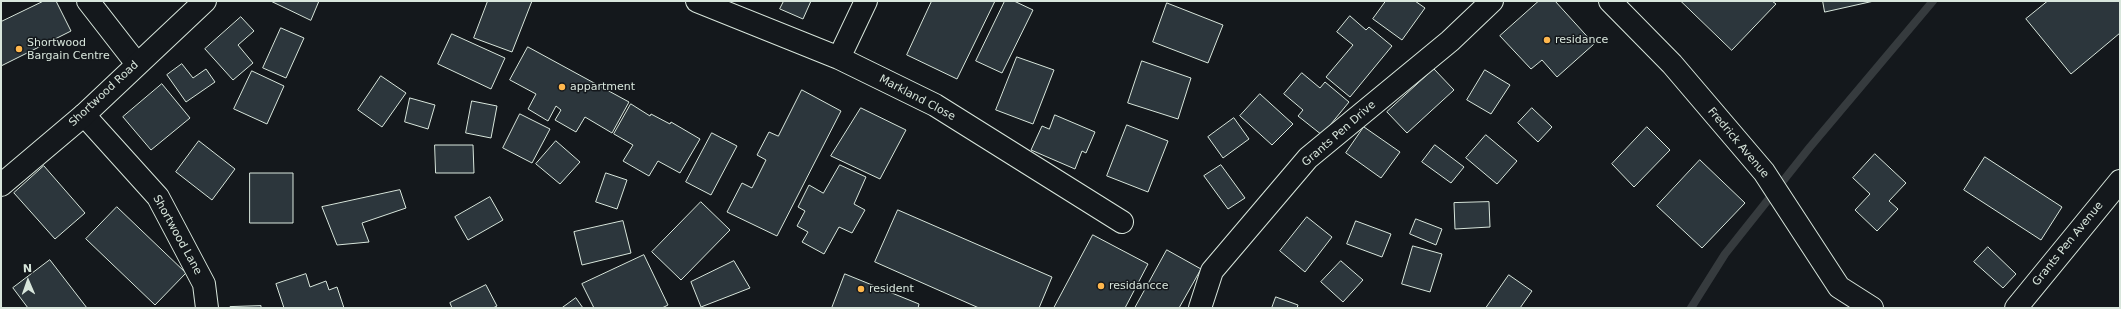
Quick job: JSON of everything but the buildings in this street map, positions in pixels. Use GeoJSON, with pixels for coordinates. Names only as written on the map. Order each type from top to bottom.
{"type":"FeatureCollection","features":[{"type":"Feature","properties":{"kind":"street"},"geometry":{"type":"LineString","coordinates":[[88,1],[137,64]]}},
{"type":"Feature","properties":{"kind":"street","name":"Shortwood Road"},"geometry":{"type":"LineString","coordinates":[[1,185],[84,114],[205,1]]}},
{"type":"Feature","properties":{"kind":"street","name":"Markland Close"},"geometry":{"type":"LineString","coordinates":[[697,1],[839,58],[935,105],[1122,222]]}},
{"type":"Feature","properties":{"kind":"street"},"geometry":{"type":"LineString","coordinates":[[839,58],[866,1]]}},
{"type":"Feature","properties":{"kind":"street","name":"Grants Pen Drive"},"geometry":{"type":"LineString","coordinates":[[1200,308],[1212,271],[1308,158],[1450,41],[1492,1]]}},
{"type":"Feature","properties":{"kind":"street","name":"Fredrick Avenue"},"geometry":{"type":"LineString","coordinates":[[1610,1],[1672,64],[1764,172],[1784,205],[1839,287],[1872,308]]}},
{"type":"Feature","properties":{"kind":"street","name":"Shortwood Lane"},"geometry":{"type":"LineString","coordinates":[[84,114],[158,197],[204,284],[207,308]]}},
{"type":"Feature","properties":{"kind":"street","name":"Grants Pen Avenue"},"geometry":{"type":"LineString","coordinates":[[2016,308],[2120,181]]}},
{"type":"Feature","properties":{"kind":"waterway"},"geometry":{"type":"LineString","coordinates":[[1691,308],[1725,254],[1810,147],[1933,1]]}},
{"type":"Feature","properties":{"kind":"place","name":"residance"},"geometry":{"type":"Point","coordinates":[1547,40]}},
{"type":"Feature","properties":{"kind":"place","name":"Shortwood Bargain Centre"},"geometry":{"type":"Point","coordinates":[19,49]}},
{"type":"Feature","properties":{"kind":"place","name":"appartment"},"geometry":{"type":"Point","coordinates":[562,87]}},
{"type":"Feature","properties":{"kind":"place","name":"residancce"},"geometry":{"type":"Point","coordinates":[1101,286]}},
{"type":"Feature","properties":{"kind":"place","name":"resident"},"geometry":{"type":"Point","coordinates":[861,289]}}]}
